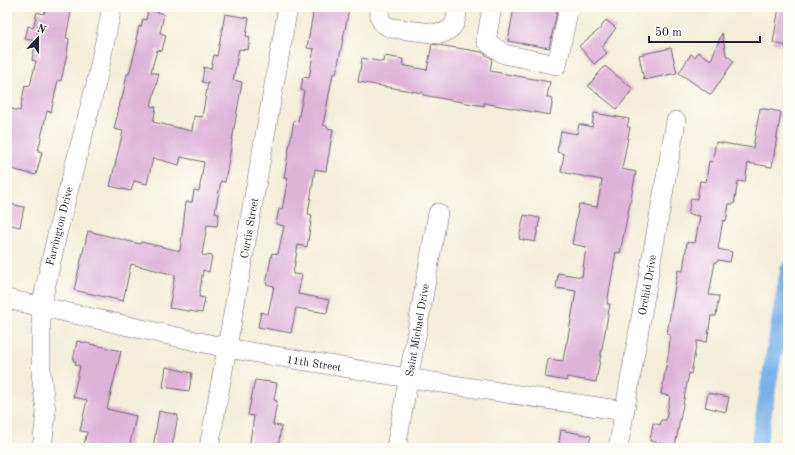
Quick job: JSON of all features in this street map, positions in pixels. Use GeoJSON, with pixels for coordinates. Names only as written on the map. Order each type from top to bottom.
{"type":"FeatureCollection","features":[{"type":"Feature","properties":{"kind":"street","name":"Farrington Drive"},"geometry":{"type":"LineString","coordinates":[[42,448],[46,412],[41,372],[40,307],[58,230],[96,84],[112,7]]}},
{"type":"Feature","properties":{"kind":"street","name":"Curtis Street"},"geometry":{"type":"LineString","coordinates":[[209,448],[288,7]]}},
{"type":"Feature","properties":{"kind":"street"},"geometry":{"type":"LineString","coordinates":[[380,7],[380,19],[383,24],[391,28],[440,34],[446,32],[453,26],[458,7]]}},
{"type":"Feature","properties":{"kind":"street"},"geometry":{"type":"LineString","coordinates":[[492,7],[486,41],[504,54],[557,65],[569,7]]}},
{"type":"Feature","properties":{"kind":"street","name":"Orchid Drive"},"geometry":{"type":"LineString","coordinates":[[618,448],[676,121]]}},
{"type":"Feature","properties":{"kind":"street","name":"Saint Michael Drive"},"geometry":{"type":"LineString","coordinates":[[396,448],[438,213]]}},
{"type":"Feature","properties":{"kind":"street","name":"11th Street"},"geometry":{"type":"LineString","coordinates":[[7,299],[227,348],[408,378],[624,411]]}},
{"type":"Feature","properties":{"kind":"building"},"geometry":{"type":"Polygon","coordinates":[[[46,7],[72,7],[66,38],[69,39],[67,54],[61,81],[58,80],[51,112],[47,111],[38,151],[42,152],[36,175],[7,168],[7,108],[20,111],[25,85],[30,86],[36,61],[32,60],[36,41],[25,39],[28,26],[33,28],[37,12],[44,14],[46,7]]]}},
{"type":"Feature","properties":{"kind":"building"},"geometry":{"type":"Polygon","coordinates":[[[314,7],[345,7],[345,9],[349,9],[336,74],[333,74],[323,125],[327,126],[327,128],[333,129],[326,171],[315,169],[308,214],[312,215],[307,247],[298,245],[293,274],[302,275],[298,294],[329,300],[327,313],[296,308],[291,333],[258,327],[261,312],[268,314],[274,286],[266,284],[272,253],[278,254],[284,226],[276,224],[279,209],[282,210],[288,178],[284,178],[294,120],[298,121],[304,91],[301,90],[303,77],[309,78],[314,49],[307,48],[314,7]]]}},
{"type":"Feature","properties":{"kind":"building"},"geometry":{"type":"Polygon","coordinates":[[[514,7],[558,7],[549,48],[508,41],[514,7]]]}},
{"type":"Feature","properties":{"kind":"building"},"geometry":{"type":"Polygon","coordinates":[[[779,7],[788,7],[788,46],[773,43],[779,7]]]}},
{"type":"Feature","properties":{"kind":"building"},"geometry":{"type":"Polygon","coordinates":[[[148,10],[164,14],[160,33],[166,35],[162,51],[157,50],[151,72],[159,74],[151,106],[156,107],[153,122],[192,131],[194,116],[202,117],[208,83],[202,82],[204,67],[211,69],[214,55],[217,56],[225,14],[249,18],[246,36],[250,37],[248,50],[239,49],[233,80],[242,82],[225,182],[221,181],[215,213],[219,214],[217,226],[207,225],[202,255],[212,256],[209,272],[203,270],[199,297],[205,298],[202,313],[169,308],[175,275],[131,264],[123,301],[74,290],[88,231],[140,244],[141,242],[180,251],[186,202],[192,202],[194,190],[199,191],[204,162],[181,157],[179,165],[153,158],[147,184],[134,181],[131,191],[110,186],[123,131],[114,129],[127,74],[129,74],[138,40],[136,39],[139,26],[141,27],[143,19],[146,20],[148,10]]]}},
{"type":"Feature","properties":{"kind":"building"},"geometry":{"type":"Polygon","coordinates":[[[606,20],[616,28],[602,47],[607,53],[594,64],[579,46],[600,29],[606,20]]]}},
{"type":"Feature","properties":{"kind":"building"},"geometry":{"type":"Polygon","coordinates":[[[722,33],[726,55],[734,61],[711,95],[679,73],[691,54],[695,57],[698,52],[711,60],[722,33]]]}},
{"type":"Feature","properties":{"kind":"building"},"geometry":{"type":"Polygon","coordinates":[[[432,44],[482,52],[492,59],[490,71],[550,82],[547,97],[553,99],[550,115],[484,103],[484,106],[423,95],[423,93],[358,82],[362,58],[383,62],[384,56],[403,59],[402,65],[427,70],[432,44]]]}},
{"type":"Feature","properties":{"kind":"building"},"geometry":{"type":"Polygon","coordinates":[[[671,48],[677,73],[644,80],[639,55],[671,48]]]}},
{"type":"Feature","properties":{"kind":"building"},"geometry":{"type":"Polygon","coordinates":[[[605,66],[633,89],[617,109],[588,86],[605,66]]]}},
{"type":"Feature","properties":{"kind":"building"},"geometry":{"type":"Polygon","coordinates":[[[760,108],[781,112],[772,167],[748,163],[745,182],[738,181],[734,204],[729,204],[726,221],[723,220],[718,249],[732,252],[730,262],[718,260],[715,262],[709,295],[719,296],[716,316],[711,316],[707,342],[697,341],[691,374],[689,373],[675,446],[650,441],[653,423],[660,425],[661,420],[666,420],[670,396],[661,394],[669,350],[670,335],[667,334],[671,309],[678,270],[683,271],[687,242],[695,243],[700,216],[688,214],[691,198],[697,199],[700,181],[706,182],[709,161],[712,162],[716,142],[753,148],[760,108]]]}},
{"type":"Feature","properties":{"kind":"building"},"geometry":{"type":"Polygon","coordinates":[[[594,113],[629,119],[627,127],[630,127],[622,169],[636,172],[620,253],[616,252],[607,304],[610,304],[596,382],[567,377],[567,381],[545,377],[548,359],[563,361],[576,291],[556,288],[558,273],[582,277],[586,247],[572,244],[579,204],[597,207],[602,180],[561,172],[564,154],[557,152],[561,131],[577,134],[579,124],[592,127],[594,113]]]}},
{"type":"Feature","properties":{"kind":"building"},"geometry":{"type":"Polygon","coordinates":[[[7,203],[24,207],[20,227],[7,224],[7,203]]]}},
{"type":"Feature","properties":{"kind":"building"},"geometry":{"type":"Polygon","coordinates":[[[524,215],[540,218],[535,242],[519,239],[524,215]]]}},
{"type":"Feature","properties":{"kind":"building"},"geometry":{"type":"Polygon","coordinates":[[[77,341],[121,351],[107,409],[136,416],[129,448],[83,448],[87,432],[80,431],[87,400],[73,397],[80,366],[75,365],[76,361],[73,361],[77,341]]]}},
{"type":"Feature","properties":{"kind":"building"},"geometry":{"type":"Polygon","coordinates":[[[166,367],[192,373],[189,391],[163,387],[166,367]]]}},
{"type":"Feature","properties":{"kind":"building"},"geometry":{"type":"Polygon","coordinates":[[[255,380],[277,383],[274,400],[277,401],[273,425],[281,426],[278,448],[249,448],[254,416],[248,415],[255,380]]]}},
{"type":"Feature","properties":{"kind":"building"},"geometry":{"type":"Polygon","coordinates":[[[708,393],[729,397],[726,412],[705,407],[708,393]]]}},
{"type":"Feature","properties":{"kind":"building"},"geometry":{"type":"Polygon","coordinates":[[[159,411],[178,415],[172,448],[153,448],[159,411]]]}},
{"type":"Feature","properties":{"kind":"building"},"geometry":{"type":"Polygon","coordinates":[[[561,430],[591,436],[588,448],[558,448],[561,430]]]}},
{"type":"Feature","properties":{"kind":"waterway"},"geometry":{"type":"LineString","coordinates":[[758,448],[788,270]]}}]}
